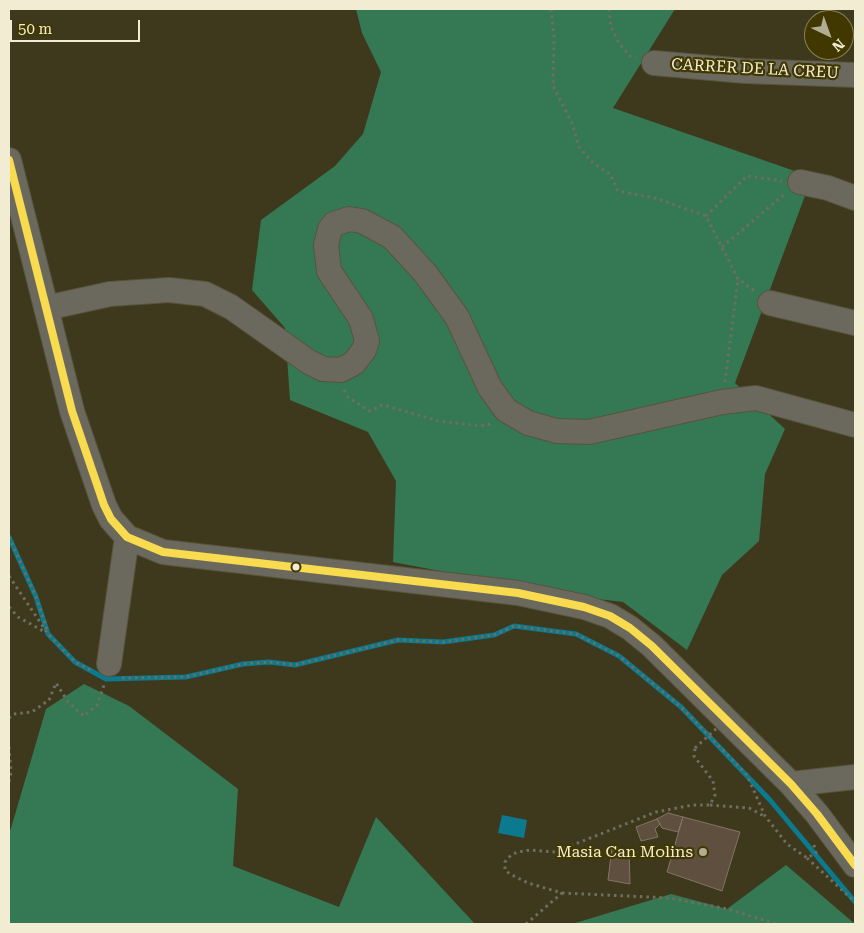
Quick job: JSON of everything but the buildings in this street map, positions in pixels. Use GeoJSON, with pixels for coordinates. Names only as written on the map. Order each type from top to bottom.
{"type":"FeatureCollection","features":[{"type":"Feature","properties":{"kind":"street","name":"CARRER DE LA CREU"},"geometry":{"type":"LineString","coordinates":[[654,63],[746,71],[855,75]]}},
{"type":"Feature","properties":{"kind":"street"},"geometry":{"type":"LineString","coordinates":[[9,160],[72,410],[94,480],[112,519],[127,537],[163,552],[428,581],[518,593],[564,602],[600,612],[620,621],[652,646],[791,784],[817,814],[855,865]]}},
{"type":"Feature","properties":{"kind":"street"},"geometry":{"type":"LineString","coordinates":[[800,182],[828,188],[855,198]]}},
{"type":"Feature","properties":{"kind":"street"},"geometry":{"type":"LineString","coordinates":[[46,308],[110,294],[169,290],[205,294],[231,307],[309,362],[332,371],[341,370],[354,364],[364,350],[367,341],[360,319],[329,271],[326,253],[326,238],[330,230],[339,222],[349,219],[362,221],[392,237],[426,273],[457,317],[490,388],[506,410],[517,418],[540,428],[589,432],[722,402],[756,398],[855,425]]}},
{"type":"Feature","properties":{"kind":"street"},"geometry":{"type":"LineString","coordinates":[[770,303],[855,323]]}},
{"type":"Feature","properties":{"kind":"street"},"geometry":{"type":"LineString","coordinates":[[107,671],[127,537]]}},
{"type":"Feature","properties":{"kind":"street"},"geometry":{"type":"LineString","coordinates":[[791,784],[855,777]]}},
{"type":"Feature","properties":{"kind":"path"},"geometry":{"type":"LineString","coordinates":[[551,9],[554,37],[553,86],[572,123],[579,147],[593,162],[610,174],[618,190],[655,198],[706,216],[738,279],[770,303]]}},
{"type":"Feature","properties":{"kind":"path"},"geometry":{"type":"LineString","coordinates":[[609,9],[611,27],[618,43],[630,56],[654,63]]}},
{"type":"Feature","properties":{"kind":"path"},"geometry":{"type":"LineString","coordinates":[[706,216],[747,176],[773,181],[800,182]]}},
{"type":"Feature","properties":{"kind":"path"},"geometry":{"type":"LineString","coordinates":[[722,247],[800,182]]}},
{"type":"Feature","properties":{"kind":"path"},"geometry":{"type":"LineString","coordinates":[[722,402],[738,279]]}},
{"type":"Feature","properties":{"kind":"path"},"geometry":{"type":"LineString","coordinates":[[332,371],[348,397],[369,411],[383,405],[439,422],[480,426],[517,418]]}},
{"type":"Feature","properties":{"kind":"path"},"geometry":{"type":"LineString","coordinates":[[9,537],[36,597],[48,634]]}},
{"type":"Feature","properties":{"kind":"path"},"geometry":{"type":"LineString","coordinates":[[9,576],[48,634],[75,662],[107,671],[186,677],[242,664],[269,662],[295,665],[398,640],[444,642],[494,635],[514,626],[576,634],[619,656],[681,707],[747,775],[764,816],[787,844],[807,858],[855,902]]}},
{"type":"Feature","properties":{"kind":"path"},"geometry":{"type":"LineString","coordinates":[[9,607],[18,617],[48,634]]}},
{"type":"Feature","properties":{"kind":"path"},"geometry":{"type":"LineString","coordinates":[[9,718],[13,714],[32,712],[49,700],[56,683],[68,702],[84,716],[96,705],[107,671]]}},
{"type":"Feature","properties":{"kind":"path"},"geometry":{"type":"LineString","coordinates":[[710,805],[716,795],[713,781],[694,756],[695,748],[717,728]]}},
{"type":"Feature","properties":{"kind":"path"},"geometry":{"type":"LineString","coordinates":[[9,748],[11,772],[9,782]]}},
{"type":"Feature","properties":{"kind":"path"},"geometry":{"type":"LineString","coordinates":[[764,816],[749,808],[710,805],[693,805],[656,812],[555,852],[518,852],[505,862],[505,870],[517,879],[562,893],[670,898],[727,909],[778,924]]}},
{"type":"Feature","properties":{"kind":"path"},"geometry":{"type":"LineString","coordinates":[[807,858],[816,853],[813,840]]}},
{"type":"Feature","properties":{"kind":"path"},"geometry":{"type":"LineString","coordinates":[[526,924],[562,893]]}},
{"type":"Feature","properties":{"kind":"green space"},"geometry":{"type":"Polygon","coordinates":[[[356,9],[675,9],[613,108],[812,177],[735,383],[785,429],[765,474],[759,541],[722,575],[687,650],[623,602],[565,595],[393,562],[396,481],[368,432],[290,400],[285,328],[252,290],[261,220],[335,166],[363,134],[381,72],[362,33],[356,9]]]}},
{"type":"Feature","properties":{"kind":"green space"},"geometry":{"type":"Polygon","coordinates":[[[84,684],[129,706],[238,789],[233,866],[339,907],[376,817],[475,924],[9,924],[9,835],[46,709],[84,684]]]}},
{"type":"Feature","properties":{"kind":"green space"},"geometry":{"type":"Polygon","coordinates":[[[786,865],[855,924],[572,924],[671,894],[727,909],[786,865]]]}},
{"type":"Feature","properties":{"kind":"water"},"geometry":{"type":"Polygon","coordinates":[[[502,815],[527,820],[524,838],[498,833],[502,815]]]}},
{"type":"Feature","properties":{"kind":"waterway"},"geometry":{"type":"LineString","coordinates":[[9,537],[36,597],[48,634],[75,662],[106,679],[186,677],[243,664],[269,662],[295,665],[398,640],[443,642],[494,635],[514,626],[576,634],[619,656],[681,707],[770,800],[855,902]]}},
{"type":"Feature","properties":{"kind":"transit line"},"geometry":{"type":"LineString","coordinates":[[9,160],[72,411],[104,505],[111,519],[127,537],[163,552],[518,593],[584,607],[610,616],[630,628],[652,646],[791,784],[817,814],[855,865]]}},
{"type":"Feature","properties":{"kind":"place","name":"Masia Can Molins"},"geometry":{"type":"Point","coordinates":[703,852]}}]}
